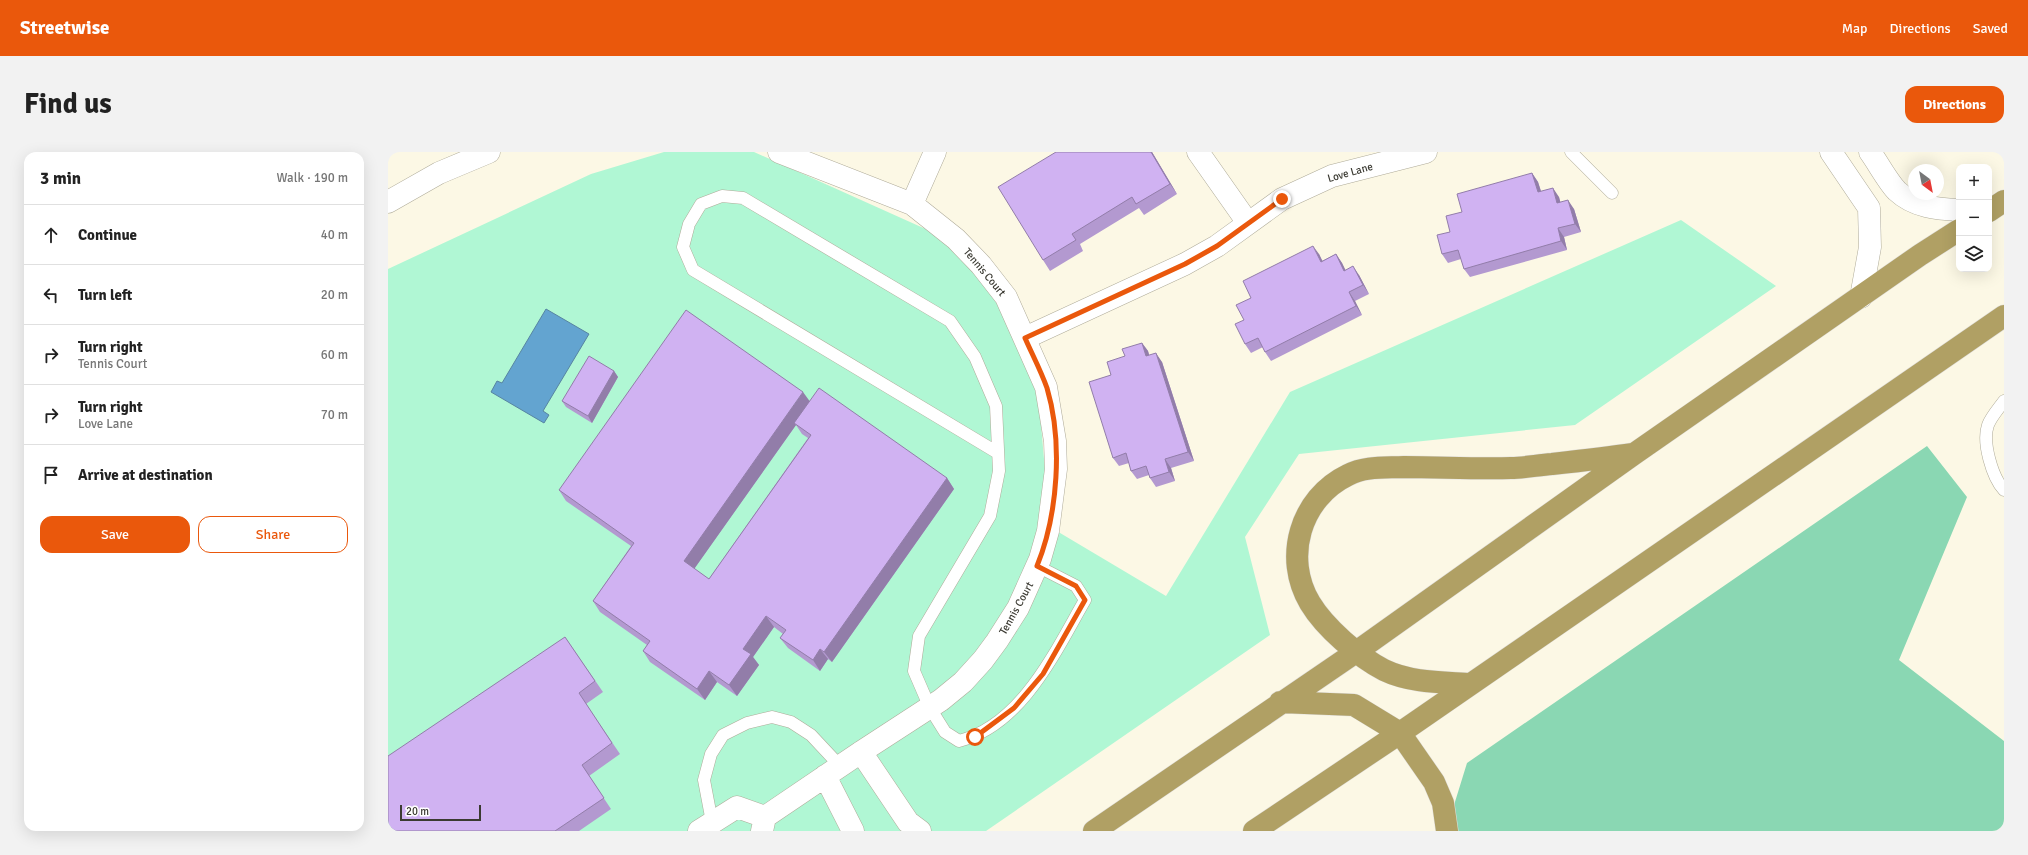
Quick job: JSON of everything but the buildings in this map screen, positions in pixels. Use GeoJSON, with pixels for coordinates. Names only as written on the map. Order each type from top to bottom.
{"type":"FeatureCollection","features":[{"type":"Feature","properties":{"kind":"highway"},"geometry":{"type":"LineString","coordinates":[[1992,209],[2004,201]]}},
{"type":"Feature","properties":{"kind":"highway"},"geometry":{"type":"LineString","coordinates":[[1094,831],[1280,702],[1356,652],[1634,454],[1956,232]]}},
{"type":"Feature","properties":{"kind":"highway"},"geometry":{"type":"LineString","coordinates":[[1254,831],[1400,733],[2004,316]]}},
{"type":"Feature","properties":{"kind":"highway"},"geometry":{"type":"LineString","coordinates":[[1471,684],[1412,680],[1385,670],[1356,652],[1320,618],[1309,602],[1298,568],[1297,541],[1304,519],[1316,499],[1333,483],[1349,474],[1372,468],[1444,466],[1512,468],[1634,454]]}},
{"type":"Feature","properties":{"kind":"highway"},"geometry":{"type":"LineString","coordinates":[[1280,702],[1354,705],[1400,733],[1434,782],[1443,803],[1447,831]]}},
{"type":"Feature","properties":{"kind":"street"},"geometry":{"type":"LineString","coordinates":[[388,202],[439,173],[489,152]]}},
{"type":"Feature","properties":{"kind":"street","name":"Tennis Court"},"geometry":{"type":"LineString","coordinates":[[764,824],[833,771],[930,708],[963,682],[994,646],[1018,608],[1037,566],[1048,531],[1053,502],[1056,469],[1055,441],[1046,387],[1006,296],[981,265],[956,239],[912,204],[779,152]]}},
{"type":"Feature","properties":{"kind":"street"},"geometry":{"type":"LineString","coordinates":[[912,204],[935,152]]}},
{"type":"Feature","properties":{"kind":"street"},"geometry":{"type":"LineString","coordinates":[[1198,152],[1248,223]]}},
{"type":"Feature","properties":{"kind":"street","name":"Love Lane"},"geometry":{"type":"LineString","coordinates":[[1025,338],[1185,264],[1217,246],[1282,199],[1332,176],[1426,152]]}},
{"type":"Feature","properties":{"kind":"street"},"geometry":{"type":"LineString","coordinates":[[1831,152],[1868,208],[1870,247],[1861,297]]}},
{"type":"Feature","properties":{"kind":"street"},"geometry":{"type":"LineString","coordinates":[[1855,188],[1876,160],[1897,191],[1920,204],[1933,209],[1956,210]]}},
{"type":"Feature","properties":{"kind":"street"},"geometry":{"type":"LineString","coordinates":[[861,752],[908,822],[920,831]]}},
{"type":"Feature","properties":{"kind":"street"},"geometry":{"type":"LineString","coordinates":[[833,771],[853,831]]}},
{"type":"Feature","properties":{"kind":"street"},"geometry":{"type":"LineString","coordinates":[[706,827],[737,807],[764,824]]}},
{"type":"Feature","properties":{"kind":"lane"},"geometry":{"type":"LineString","coordinates":[[1571,152],[1612,193]]}},
{"type":"Feature","properties":{"kind":"lane"},"geometry":{"type":"LineString","coordinates":[[998,453],[693,270],[683,247],[689,224],[701,204],[722,196],[744,198],[950,321],[975,357],[996,406],[999,471],[990,516],[919,636],[914,671],[930,708],[945,732],[959,741],[975,737],[1014,708],[1043,674],[1085,600],[1076,586],[1037,566]]}},
{"type":"Feature","properties":{"kind":"lane"},"geometry":{"type":"LineString","coordinates":[[2004,401],[1988,425],[1987,449],[1991,466],[2004,490]]}},
{"type":"Feature","properties":{"kind":"lane"},"geometry":{"type":"LineString","coordinates":[[706,827],[704,780],[711,754],[723,735],[747,723],[772,717],[791,722],[811,735],[833,771]]}},
{"type":"Feature","properties":{"kind":"green space"},"geometry":{"type":"Polygon","coordinates":[[[664,152],[754,152],[959,244],[1033,334],[1050,527],[1166,596],[1290,392],[1681,220],[1776,286],[1575,425],[1299,454],[1245,537],[1270,635],[986,831],[388,831],[388,269],[591,174],[664,152]]]}},
{"type":"Feature","properties":{"kind":"green space"},"geometry":{"type":"Polygon","coordinates":[[[1927,446],[1967,497],[1899,660],[2004,741],[2004,831],[1446,831],[1467,763],[1927,446]]]}},
{"type":"Feature","properties":{"kind":"water"},"geometry":{"type":"Polygon","coordinates":[[[546,309],[589,334],[543,411],[549,415],[544,423],[491,392],[497,381],[502,383],[546,309]]]}},
{"type":"Feature","properties":{"kind":"route"},"geometry":{"type":"LineString","coordinates":[[975,737],[1014,708],[1043,674],[1085,600],[1076,586],[1037,566],[1048,531],[1053,502],[1056,469],[1055,441],[1050,400],[1025,338],[1185,264],[1217,246],[1282,199]]}}]}
